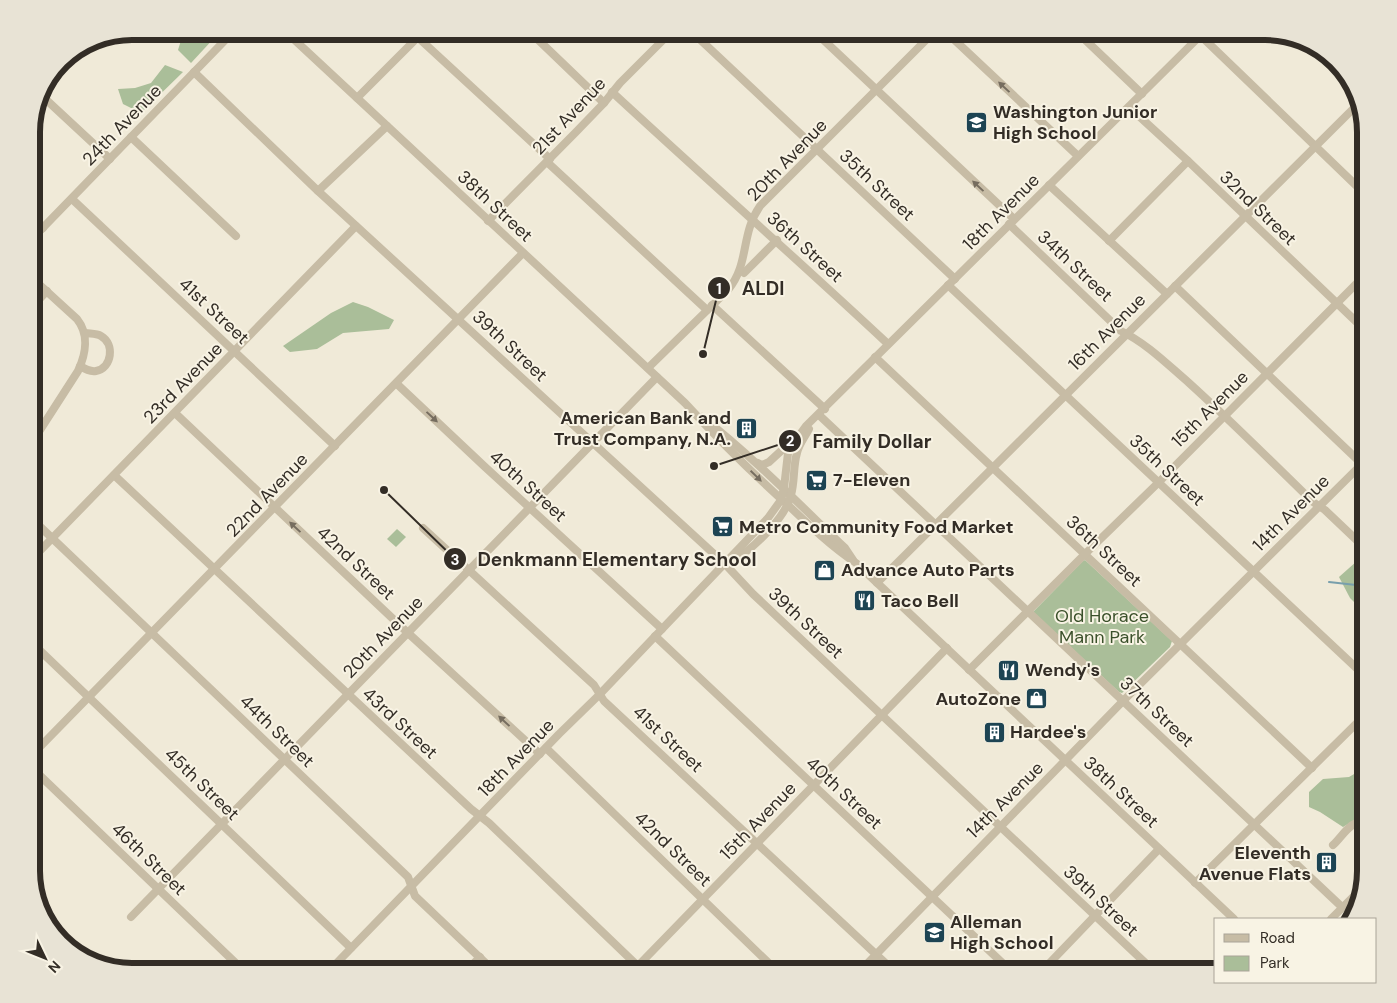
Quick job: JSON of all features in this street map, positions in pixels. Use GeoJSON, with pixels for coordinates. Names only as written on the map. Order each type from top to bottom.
{"type":"FeatureCollection","features":[{"type":"Feature","properties":{"kind":"street","name":"24th Avenue"},"geometry":{"type":"LineString","coordinates":[[40,231],[225,40]]}},
{"type":"Feature","properties":{"kind":"street","name":"38th Street"},"geometry":{"type":"LineString","coordinates":[[295,40],[656,377],[734,442],[784,488],[845,548],[856,563]]}},
{"type":"Feature","properties":{"kind":"street"},"geometry":{"type":"LineString","coordinates":[[357,98],[416,40]]}},
{"type":"Feature","properties":{"kind":"street","name":"37th Street"},"geometry":{"type":"LineString","coordinates":[[420,40],[822,412],[1027,612],[1342,908]]}},
{"type":"Feature","properties":{"kind":"street"},"geometry":{"type":"LineString","coordinates":[[538,40],[604,103]]}},
{"type":"Feature","properties":{"kind":"street","name":"21st Avenue"},"geometry":{"type":"LineString","coordinates":[[488,220],[604,103],[612,92],[663,40]]}},
{"type":"Feature","properties":{"kind":"street","name":"35th Street"},"geometry":{"type":"LineString","coordinates":[[701,40],[954,279]]}},
{"type":"Feature","properties":{"kind":"street","name":"34th Street"},"geometry":{"type":"LineString","coordinates":[[824,40],[877,89],[1121,330],[1167,364],[1224,415],[1313,502],[1357,541]]}},
{"type":"Feature","properties":{"kind":"street","name":"20th Avenue"},"geometry":{"type":"LineString","coordinates":[[648,368],[728,290],[738,276],[751,220],[760,206],[926,40]]}},
{"type":"Feature","properties":{"kind":"street"},"geometry":{"type":"LineString","coordinates":[[955,40],[1078,156]]}},
{"type":"Feature","properties":{"kind":"street"},"geometry":{"type":"LineString","coordinates":[[1085,40],[1142,94]]}},
{"type":"Feature","properties":{"kind":"street","name":"18th Avenue"},"geometry":{"type":"LineString","coordinates":[[337,963],[600,695],[725,564],[736,559],[752,546],[780,517],[784,502],[788,453],[798,436],[1049,184],[1197,40]]}},
{"type":"Feature","properties":{"kind":"street"},"geometry":{"type":"LineString","coordinates":[[1209,40],[1357,186]]}},
{"type":"Feature","properties":{"kind":"street","name":"39th Street"},"geometry":{"type":"LineString","coordinates":[[194,72],[318,191],[725,564],[753,594],[1145,963]]}},
{"type":"Feature","properties":{"kind":"street","name":"36th Street"},"geometry":{"type":"LineString","coordinates":[[612,92],[888,344]]}},
{"type":"Feature","properties":{"kind":"street"},"geometry":{"type":"LineString","coordinates":[[46,100],[110,159]]}},
{"type":"Feature","properties":{"kind":"street","name":"32nd Street"},"geometry":{"type":"LineString","coordinates":[[1129,108],[1188,161],[1357,323]]}},
{"type":"Feature","properties":{"kind":"street","name":"16th Avenue"},"geometry":{"type":"LineString","coordinates":[[877,583],[1354,108]]}},
{"type":"Feature","properties":{"kind":"street"},"geometry":{"type":"LineString","coordinates":[[318,191],[387,126]]}},
{"type":"Feature","properties":{"kind":"street"},"geometry":{"type":"LineString","coordinates":[[131,137],[236,236]]}},
{"type":"Feature","properties":{"kind":"street"},"geometry":{"type":"LineString","coordinates":[[1109,241],[1188,161]]}},
{"type":"Feature","properties":{"kind":"street"},"geometry":{"type":"LineString","coordinates":[[1049,184],[1167,294]]}},
{"type":"Feature","properties":{"kind":"street","name":"41st Street"},"geometry":{"type":"LineString","coordinates":[[72,199],[335,446]]}},
{"type":"Feature","properties":{"kind":"street"},"geometry":{"type":"LineString","coordinates":[[40,225],[43,228]]}},
{"type":"Feature","properties":{"kind":"street","name":"23rd Avenue"},"geometry":{"type":"LineString","coordinates":[[40,552],[356,226]]}},
{"type":"Feature","properties":{"kind":"street"},"geometry":{"type":"LineString","coordinates":[[744,273],[776,240]]}},
{"type":"Feature","properties":{"kind":"street","name":"22nd Avenue"},"geometry":{"type":"LineString","coordinates":[[40,748],[523,253]]}},
{"type":"Feature","properties":{"kind":"street","name":"15th Avenue"},"geometry":{"type":"LineString","coordinates":[[969,670],[1357,283]]}},
{"type":"Feature","properties":{"kind":"street"},"geometry":{"type":"LineString","coordinates":[[40,285],[77,319],[85,334],[83,359],[80,366],[40,431]]}},
{"type":"Feature","properties":{"kind":"street","name":"35th Street"},"geometry":{"type":"LineString","coordinates":[[948,285],[1357,669]]}},
{"type":"Feature","properties":{"kind":"street"},"geometry":{"type":"LineString","coordinates":[[1175,286],[1266,374],[1357,456]]}},
{"type":"Feature","properties":{"kind":"street"},"geometry":{"type":"LineString","coordinates":[[40,299],[47,292]]}},
{"type":"Feature","properties":{"kind":"street"},"geometry":{"type":"LineString","coordinates":[[80,366],[90,371],[98,370],[105,365],[110,356],[109,345],[104,338],[95,334],[85,334]]}},
{"type":"Feature","properties":{"kind":"street","name":"36th Street"},"geometry":{"type":"LineString","coordinates":[[875,357],[1312,768]]}},
{"type":"Feature","properties":{"kind":"street","name":"20th Avenue"},"geometry":{"type":"LineString","coordinates":[[131,917],[656,377]]}},
{"type":"Feature","properties":{"kind":"street","name":"40th Street"},"geometry":{"type":"LineString","coordinates":[[397,384],[662,629]]}},
{"type":"Feature","properties":{"kind":"street","name":"38th Street"},"geometry":{"type":"LineString","coordinates":[[685,403],[720,442],[841,553],[856,563],[1233,918]]}},
{"type":"Feature","properties":{"kind":"street","name":"18th Avenue"},"geometry":{"type":"LineString","coordinates":[[784,502],[791,495],[797,452],[803,438],[822,412]]}},
{"type":"Feature","properties":{"kind":"street","name":"42nd Street"},"geometry":{"type":"LineString","coordinates":[[175,413],[408,633],[540,754]]}},
{"type":"Feature","properties":{"kind":"street"},"geometry":{"type":"LineString","coordinates":[[757,463],[762,465],[769,462],[798,436]]}},
{"type":"Feature","properties":{"kind":"street","name":"14th Avenue"},"geometry":{"type":"LineString","coordinates":[[868,963],[1123,701],[1357,469]]}},
{"type":"Feature","properties":{"kind":"street","name":"43rd Street"},"geometry":{"type":"LineString","coordinates":[[114,475],[480,816],[631,963]]}},
{"type":"Feature","properties":{"kind":"street","name":"44th Street"},"geometry":{"type":"LineString","coordinates":[[40,526],[408,877],[415,896],[486,963]]}},
{"type":"Feature","properties":{"kind":"street","name":"41st Street"},"geometry":{"type":"LineString","coordinates":[[423,528],[594,685],[604,701],[885,963]]}},
{"type":"Feature","properties":{"kind":"street","name":"40th Street"},"geometry":{"type":"LineString","coordinates":[[655,636],[1003,963]]}},
{"type":"Feature","properties":{"kind":"street","name":"15th Avenue"},"geometry":{"type":"LineString","coordinates":[[644,963],[757,843],[947,648]]}},
{"type":"Feature","properties":{"kind":"street","name":"45th Street"},"geometry":{"type":"LineString","coordinates":[[40,650],[351,948]]}},
{"type":"Feature","properties":{"kind":"street"},"geometry":{"type":"LineString","coordinates":[[1195,883],[1357,723]]}},
{"type":"Feature","properties":{"kind":"street","name":"42nd Street"},"geometry":{"type":"LineString","coordinates":[[546,748],[769,963]]}},
{"type":"Feature","properties":{"kind":"street","name":"46th Street"},"geometry":{"type":"LineString","coordinates":[[40,775],[236,963]]}},
{"type":"Feature","properties":{"kind":"street"},"geometry":{"type":"LineString","coordinates":[[1333,845],[1357,822]]}},
{"type":"Feature","properties":{"kind":"street"},"geometry":{"type":"LineString","coordinates":[[1050,963],[1159,849]]}},
{"type":"Feature","properties":{"kind":"street"},"geometry":{"type":"LineString","coordinates":[[1332,918],[1353,897]]}},
{"type":"Feature","properties":{"kind":"street"},"geometry":{"type":"LineString","coordinates":[[474,963],[480,957]]}},
{"type":"Feature","properties":{"kind":"green space"},"geometry":{"type":"Polygon","coordinates":[[[181,40],[212,40],[191,63],[178,50],[181,40]]]}},
{"type":"Feature","properties":{"kind":"green space"},"geometry":{"type":"Polygon","coordinates":[[[165,65],[183,72],[141,113],[123,104],[118,89],[135,88],[151,83],[165,65]]]}},
{"type":"Feature","properties":{"kind":"green space"},"geometry":{"type":"Polygon","coordinates":[[[353,302],[394,320],[389,329],[343,333],[317,349],[290,352],[283,346],[331,313],[353,302]]]}},
{"type":"Feature","properties":{"kind":"green space"},"geometry":{"type":"Polygon","coordinates":[[[397,529],[406,537],[396,547],[387,539],[397,529]]]}},
{"type":"Feature","properties":{"kind":"green space","name":"Old Horace Mann Park"},"geometry":{"type":"Polygon","coordinates":[[[1085,560],[1172,641],[1170,647],[1122,693],[1033,612],[1085,560]]]}},
{"type":"Feature","properties":{"kind":"green space"},"geometry":{"type":"Polygon","coordinates":[[[1357,561],[1357,605],[1350,598],[1339,577],[1357,561]]]}},
{"type":"Feature","properties":{"kind":"green space"},"geometry":{"type":"Polygon","coordinates":[[[1357,772],[1357,818],[1343,827],[1309,807],[1309,792],[1323,779],[1349,777],[1357,772]]]}},
{"type":"Feature","properties":{"kind":"waterway"},"geometry":{"type":"LineString","coordinates":[[1329,582],[1357,585]]}},
{"type":"Feature","properties":{"kind":"place","name":"Washington Junior High School"},"geometry":{"type":"Point","coordinates":[977,122]}},
{"type":"Feature","properties":{"kind":"place","name":"ALDI"},"geometry":{"type":"Point","coordinates":[703,354]}},
{"type":"Feature","properties":{"kind":"place","name":"American Bank and Trust Company, N.A."},"geometry":{"type":"Point","coordinates":[747,428]}},
{"type":"Feature","properties":{"kind":"place","name":"Family Dollar"},"geometry":{"type":"Point","coordinates":[714,466]}},
{"type":"Feature","properties":{"kind":"place","name":"7-Eleven"},"geometry":{"type":"Point","coordinates":[817,480]}},
{"type":"Feature","properties":{"kind":"place","name":"Denkmann Elementary School"},"geometry":{"type":"Point","coordinates":[384,490]}},
{"type":"Feature","properties":{"kind":"place","name":"Metro Community Food Market"},"geometry":{"type":"Point","coordinates":[723,527]}},
{"type":"Feature","properties":{"kind":"place","name":"Advance Auto Parts"},"geometry":{"type":"Point","coordinates":[825,570]}},
{"type":"Feature","properties":{"kind":"place","name":"Taco Bell"},"geometry":{"type":"Point","coordinates":[865,601]}},
{"type":"Feature","properties":{"kind":"place","name":"Wendy's"},"geometry":{"type":"Point","coordinates":[1009,670]}},
{"type":"Feature","properties":{"kind":"place","name":"AutoZone"},"geometry":{"type":"Point","coordinates":[1037,699]}},
{"type":"Feature","properties":{"kind":"place","name":"Hardee's"},"geometry":{"type":"Point","coordinates":[994,732]}},
{"type":"Feature","properties":{"kind":"place","name":"Eleventh Avenue Flats"},"geometry":{"type":"Point","coordinates":[1327,863]}},
{"type":"Feature","properties":{"kind":"place","name":"Alleman High School"},"geometry":{"type":"Point","coordinates":[934,932]}}]}
